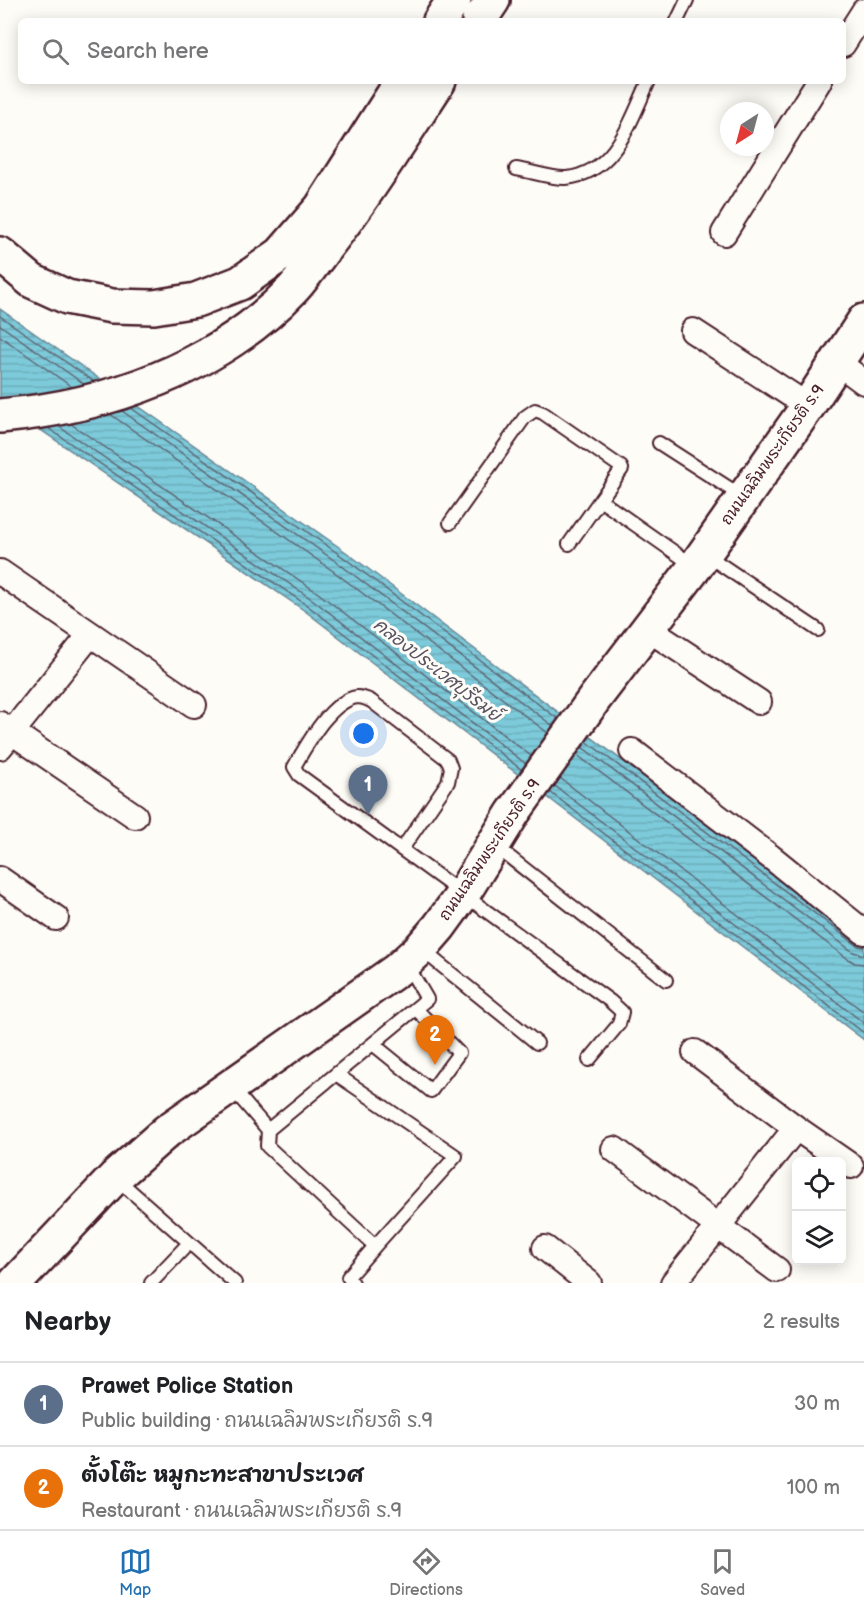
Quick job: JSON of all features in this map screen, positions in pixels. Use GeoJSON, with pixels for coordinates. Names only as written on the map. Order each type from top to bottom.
{"type":"FeatureCollection","features":[{"type":"Feature","properties":{"kind":"main road"},"geometry":{"type":"LineString","coordinates":[[442,18],[454,0]]}},
{"type":"Feature","properties":{"kind":"main road"},"geometry":{"type":"LineString","coordinates":[[481,18],[493,0]]}},
{"type":"Feature","properties":{"kind":"main road"},"geometry":{"type":"LineString","coordinates":[[0,254],[32,281],[67,297],[112,306],[154,307],[196,300],[240,283],[281,254],[321,208],[400,84]]}},
{"type":"Feature","properties":{"kind":"main road"},"geometry":{"type":"LineString","coordinates":[[0,416],[32,414],[96,400],[162,378],[251,327],[293,288],[344,224],[437,84]]}},
{"type":"Feature","properties":{"kind":"main road","name":"ถนนเฉลิมพระเกียรติ ร.9"},"geometry":{"type":"LineString","coordinates":[[15,1283],[115,1177],[167,1131],[412,955],[439,927],[463,894],[513,813],[595,698],[700,560],[808,406],[864,321]]}},
{"type":"Feature","properties":{"kind":"street"},"geometry":{"type":"LineString","coordinates":[[846,39],[864,10]]}},
{"type":"Feature","properties":{"kind":"street"},"geometry":{"type":"LineString","coordinates":[[724,233],[817,84]]}},
{"type":"Feature","properties":{"kind":"street"},"geometry":{"type":"LineString","coordinates":[[693,331],[808,406]]}},
{"type":"Feature","properties":{"kind":"street"},"geometry":{"type":"LineString","coordinates":[[837,362],[864,382]]}},
{"type":"Feature","properties":{"kind":"street"},"geometry":{"type":"LineString","coordinates":[[0,572],[194,705]]}},
{"type":"Feature","properties":{"kind":"street"},"geometry":{"type":"LineString","coordinates":[[648,629],[759,702]]}},
{"type":"Feature","properties":{"kind":"street"},"geometry":{"type":"LineString","coordinates":[[90,635],[4,735],[135,816]]}},
{"type":"Feature","properties":{"kind":"street"},"geometry":{"type":"LineString","coordinates":[[632,751],[776,861],[864,932]]}},
{"type":"Feature","properties":{"kind":"street"},"geometry":{"type":"LineString","coordinates":[[0,879],[56,918]]}},
{"type":"Feature","properties":{"kind":"street"},"geometry":{"type":"LineString","coordinates":[[695,1052],[851,1166]]}},
{"type":"Feature","properties":{"kind":"street"},"geometry":{"type":"LineString","coordinates":[[673,1283],[796,1128]]}},
{"type":"Feature","properties":{"kind":"street"},"geometry":{"type":"LineString","coordinates":[[614,1149],[777,1270]]}},
{"type":"Feature","properties":{"kind":"street"},"geometry":{"type":"LineString","coordinates":[[545,1248],[589,1283]]}},
{"type":"Feature","properties":{"kind":"lane"},"geometry":{"type":"LineString","coordinates":[[678,18],[687,0]]}},
{"type":"Feature","properties":{"kind":"lane"},"geometry":{"type":"LineString","coordinates":[[516,169],[565,178],[586,172],[608,159],[621,141],[648,84]]}},
{"type":"Feature","properties":{"kind":"lane"},"geometry":{"type":"LineString","coordinates":[[450,523],[525,417],[534,410],[543,413],[622,469],[569,544]]}},
{"type":"Feature","properties":{"kind":"lane"},"geometry":{"type":"LineString","coordinates":[[659,442],[744,497]]}},
{"type":"Feature","properties":{"kind":"lane"},"geometry":{"type":"LineString","coordinates":[[600,500],[818,630]]}},
{"type":"Feature","properties":{"kind":"lane"},"geometry":{"type":"LineString","coordinates":[[402,849],[448,782],[451,768],[448,760],[371,701],[357,697],[330,713],[294,767],[306,782],[402,849],[622,1012],[619,1024],[589,1060]]}},
{"type":"Feature","properties":{"kind":"lane"},"geometry":{"type":"LineString","coordinates":[[493,844],[666,980]]}},
{"type":"Feature","properties":{"kind":"lane"},"geometry":{"type":"LineString","coordinates":[[268,1130],[427,999],[412,955]]}},
{"type":"Feature","properties":{"kind":"lane"},"geometry":{"type":"LineString","coordinates":[[412,955],[537,1043]]}},
{"type":"Feature","properties":{"kind":"lane"},"geometry":{"type":"LineString","coordinates":[[373,1044],[431,1091],[459,1053],[416,1008]]}},
{"type":"Feature","properties":{"kind":"lane"},"geometry":{"type":"LineString","coordinates":[[336,1074],[456,1156],[348,1277],[353,1283]]}},
{"type":"Feature","properties":{"kind":"lane"},"geometry":{"type":"LineString","coordinates":[[231,1086],[268,1130],[267,1146],[375,1246]]}},
{"type":"Feature","properties":{"kind":"lane"},"geometry":{"type":"LineString","coordinates":[[115,1177],[235,1283]]}},
{"type":"Feature","properties":{"kind":"lane"},"geometry":{"type":"LineString","coordinates":[[151,1283],[189,1243]]}},
{"type":"Feature","properties":{"kind":"water","name":"คลองประเวศบุรีรมย์"},"geometry":{"type":"Polygon","coordinates":[[[0,309],[346,552],[864,943],[864,1040],[305,611],[0,402],[0,309]]]}},
{"type":"Feature","properties":{"kind":"place","name":"Prawet Police Station"},"geometry":{"type":"Point","coordinates":[368,815]}},
{"type":"Feature","properties":{"kind":"place","name":"ตั้งโต๊ะ หมูกะทะสาขาประเวศ"},"geometry":{"type":"Point","coordinates":[435,1065]}}]}
